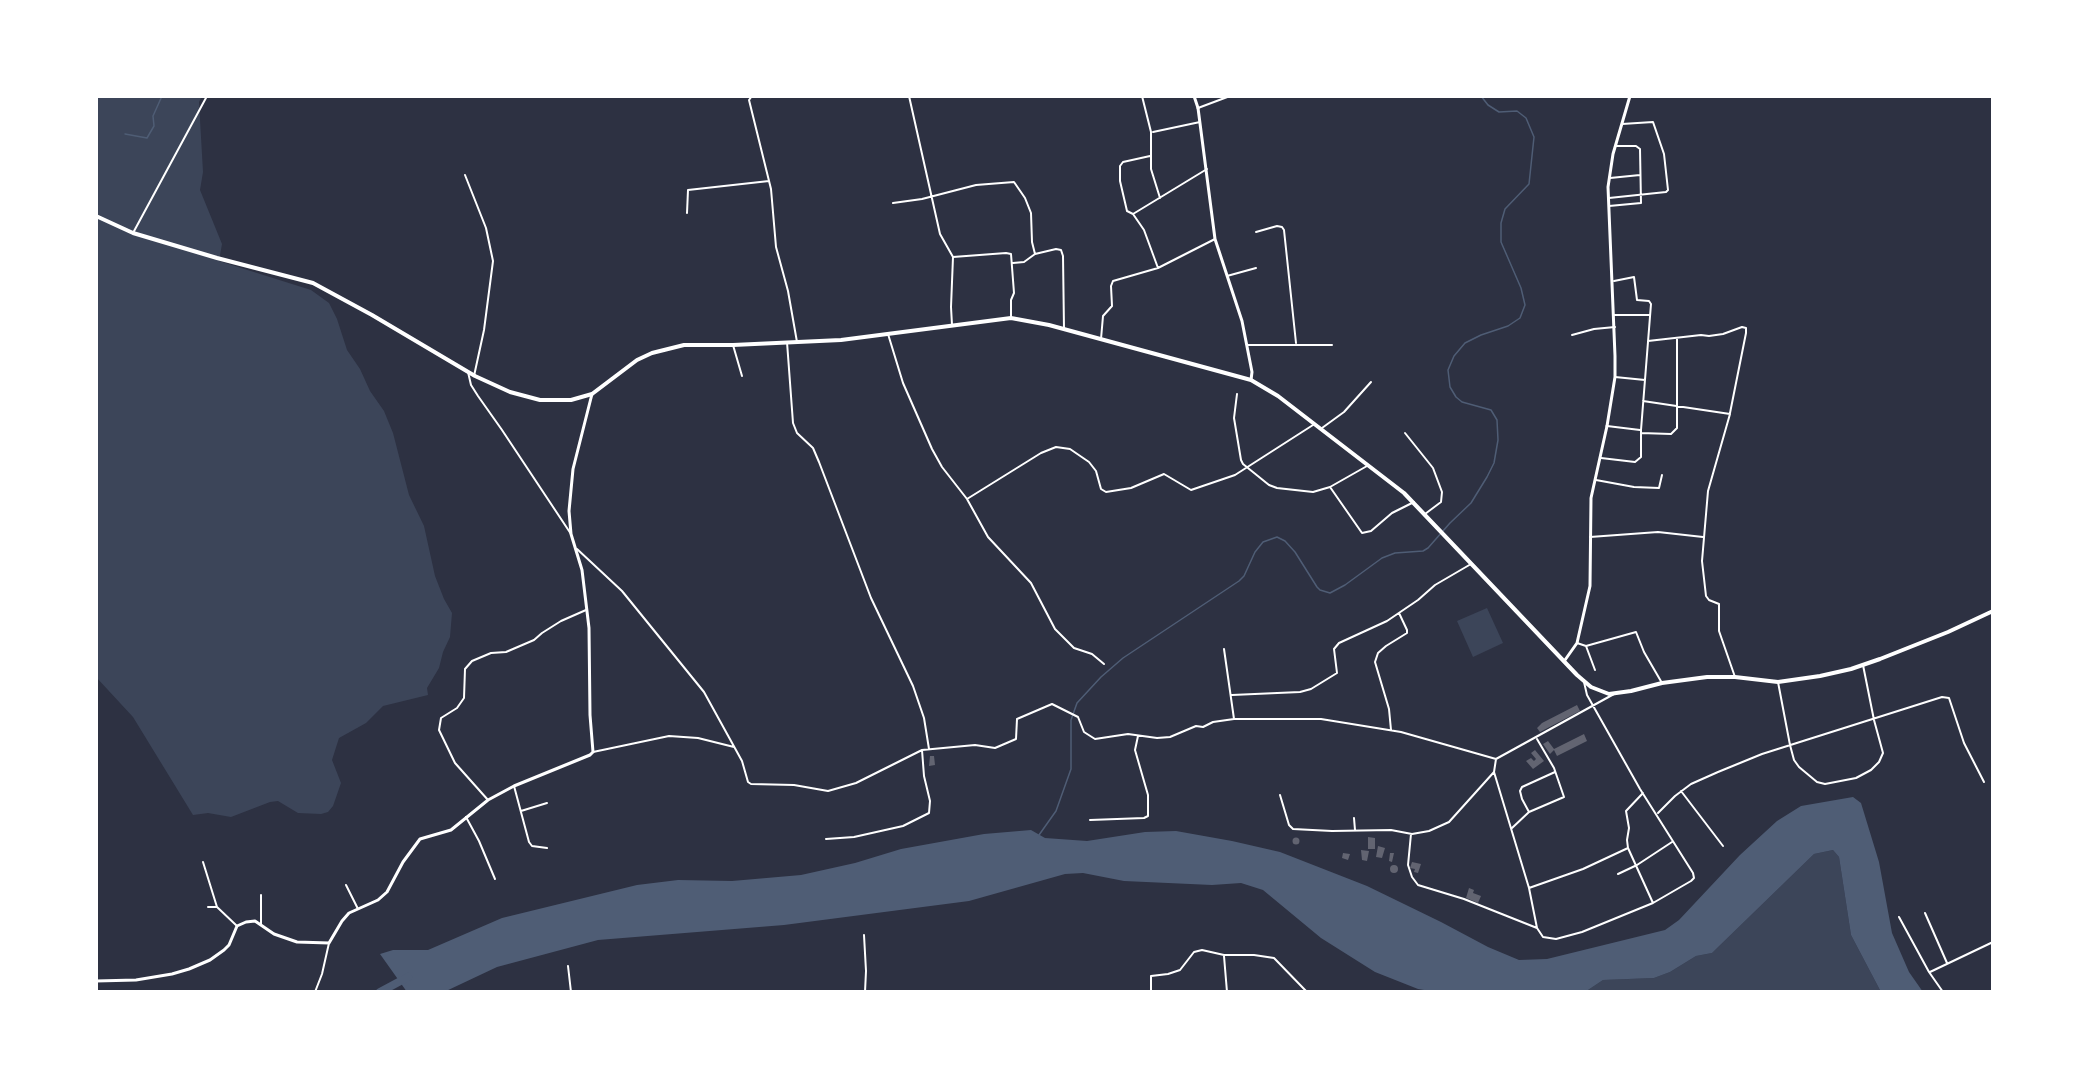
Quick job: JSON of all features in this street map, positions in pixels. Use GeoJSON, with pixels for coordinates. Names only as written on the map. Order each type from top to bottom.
{"type":"FeatureCollection","features":[{"type":"Feature","properties":{"kind":"highway"},"geometry":{"type":"LineString","coordinates":[[96,216],[133,233],[313,283],[372,315],[474,376],[501,388],[540,400],[571,400],[592,394],[638,360],[684,345],[841,340],[1011,318],[1035,321],[1251,380],[1270,391],[1414,502],[1584,681],[1595,690],[1614,694],[1662,683],[1707,677],[1735,677],[1778,682],[1810,678],[1863,665],[1948,632],[1993,611]]}},
{"type":"Feature","properties":{"kind":"street"},"geometry":{"type":"LineString","coordinates":[[133,233],[207,96]]}},
{"type":"Feature","properties":{"kind":"street"},"geometry":{"type":"LineString","coordinates":[[752,96],[749,100],[751,111],[774,204],[777,247],[797,342]]}},
{"type":"Feature","properties":{"kind":"street"},"geometry":{"type":"LineString","coordinates":[[909,96],[940,234],[953,257],[952,325]]}},
{"type":"Feature","properties":{"kind":"street"},"geometry":{"type":"LineString","coordinates":[[1142,96],[1151,132],[1150,156],[1154,181],[1160,198]]}},
{"type":"Feature","properties":{"kind":"street"},"geometry":{"type":"LineString","coordinates":[[1194,96],[1198,108],[1207,169],[1215,239],[1237,301],[1247,345],[1251,380]]}},
{"type":"Feature","properties":{"kind":"street"},"geometry":{"type":"LineString","coordinates":[[1198,108],[1230,96]]}},
{"type":"Feature","properties":{"kind":"street"},"geometry":{"type":"LineString","coordinates":[[1565,660],[1577,643],[1590,586],[1591,498],[1601,458],[1615,377],[1614,281],[1608,198],[1616,146],[1630,96]]}},
{"type":"Feature","properties":{"kind":"street"},"geometry":{"type":"LineString","coordinates":[[1651,96],[1659,96]]}},
{"type":"Feature","properties":{"kind":"street"},"geometry":{"type":"LineString","coordinates":[[1151,132],[1200,122]]}},
{"type":"Feature","properties":{"kind":"street"},"geometry":{"type":"LineString","coordinates":[[1608,198],[1667,192],[1664,154],[1653,122],[1622,124]]}},
{"type":"Feature","properties":{"kind":"street"},"geometry":{"type":"LineString","coordinates":[[1609,206],[1640,205],[1639,147],[1616,146]]}},
{"type":"Feature","properties":{"kind":"street"},"geometry":{"type":"LineString","coordinates":[[1150,156],[1120,164],[1120,181],[1125,206],[1144,230],[1158,268]]}},
{"type":"Feature","properties":{"kind":"street"},"geometry":{"type":"LineString","coordinates":[[1133,214],[1207,169]]}},
{"type":"Feature","properties":{"kind":"street"},"geometry":{"type":"LineString","coordinates":[[465,175],[486,228],[493,261],[484,330],[474,376]]}},
{"type":"Feature","properties":{"kind":"street"},"geometry":{"type":"LineString","coordinates":[[1610,178],[1640,175]]}},
{"type":"Feature","properties":{"kind":"street"},"geometry":{"type":"LineString","coordinates":[[687,213],[688,190],[769,181]]}},
{"type":"Feature","properties":{"kind":"street"},"geometry":{"type":"LineString","coordinates":[[893,203],[932,197],[976,185],[1005,181],[1016,183],[1031,213],[1032,242],[1035,254]]}},
{"type":"Feature","properties":{"kind":"street"},"geometry":{"type":"LineString","coordinates":[[1256,232],[1277,226],[1284,230],[1296,343]]}},
{"type":"Feature","properties":{"kind":"street"},"geometry":{"type":"LineString","coordinates":[[1101,339],[1103,316],[1112,306],[1111,285],[1113,282],[1158,268],[1215,239]]}},
{"type":"Feature","properties":{"kind":"street"},"geometry":{"type":"LineString","coordinates":[[1012,263],[1024,262],[1035,254],[1056,249],[1062,252],[1064,329]]}},
{"type":"Feature","properties":{"kind":"street"},"geometry":{"type":"LineString","coordinates":[[953,257],[1009,253],[1012,256],[1014,293],[1011,300],[1011,318]]}},
{"type":"Feature","properties":{"kind":"street"},"geometry":{"type":"LineString","coordinates":[[1227,276],[1256,268]]}},
{"type":"Feature","properties":{"kind":"street"},"geometry":{"type":"LineString","coordinates":[[1601,458],[1637,461],[1641,457],[1650,302],[1637,299],[1635,278],[1614,281]]}},
{"type":"Feature","properties":{"kind":"street"},"geometry":{"type":"LineString","coordinates":[[1614,315],[1649,315]]}},
{"type":"Feature","properties":{"kind":"street"},"geometry":{"type":"LineString","coordinates":[[1572,335],[1594,329],[1615,327]]}},
{"type":"Feature","properties":{"kind":"street"},"geometry":{"type":"LineString","coordinates":[[1648,341],[1716,335],[1742,327],[1746,328],[1730,414],[1712,473],[1702,537],[1706,596],[1709,600],[1719,604],[1717,624],[1735,677]]}},
{"type":"Feature","properties":{"kind":"street"},"geometry":{"type":"LineString","coordinates":[[888,334],[898,370],[932,449],[942,467],[967,499],[987,537],[1035,589],[1055,629],[1074,648],[1092,654],[1104,664]]}},
{"type":"Feature","properties":{"kind":"street"},"geometry":{"type":"LineString","coordinates":[[1607,426],[1641,432],[1671,434],[1674,432],[1677,428],[1677,339]]}},
{"type":"Feature","properties":{"kind":"street"},"geometry":{"type":"LineString","coordinates":[[787,342],[794,427],[797,433],[813,448],[870,598],[913,686],[924,718],[929,749]]}},
{"type":"Feature","properties":{"kind":"street"},"geometry":{"type":"LineString","coordinates":[[1247,345],[1296,343],[1332,345]]}},
{"type":"Feature","properties":{"kind":"street"},"geometry":{"type":"LineString","coordinates":[[733,345],[742,376]]}},
{"type":"Feature","properties":{"kind":"street"},"geometry":{"type":"LineString","coordinates":[[468,372],[471,385],[570,534],[576,549],[582,570],[589,628],[590,715],[593,752]]}},
{"type":"Feature","properties":{"kind":"street"},"geometry":{"type":"LineString","coordinates":[[1615,377],[1645,380]]}},
{"type":"Feature","properties":{"kind":"street"},"geometry":{"type":"LineString","coordinates":[[1320,430],[1344,412],[1371,382]]}},
{"type":"Feature","properties":{"kind":"street"},"geometry":{"type":"LineString","coordinates":[[570,534],[570,484],[592,394]]}},
{"type":"Feature","properties":{"kind":"street"},"geometry":{"type":"LineString","coordinates":[[1237,394],[1234,418],[1241,460],[1262,481],[1277,488],[1313,492],[1330,487],[1368,466]]}},
{"type":"Feature","properties":{"kind":"street"},"geometry":{"type":"LineString","coordinates":[[1643,401],[1730,414]]}},
{"type":"Feature","properties":{"kind":"street"},"geometry":{"type":"LineString","coordinates":[[967,499],[1041,453],[1056,447],[1070,448],[1089,462],[1096,471],[1101,489],[1106,492],[1131,488],[1164,474],[1191,490],[1226,479],[1313,425]]}},
{"type":"Feature","properties":{"kind":"street"},"geometry":{"type":"LineString","coordinates":[[1406,433],[1433,468],[1442,492],[1441,502],[1425,514]]}},
{"type":"Feature","properties":{"kind":"street"},"geometry":{"type":"LineString","coordinates":[[1596,480],[1634,487],[1659,488],[1662,475]]}},
{"type":"Feature","properties":{"kind":"street"},"geometry":{"type":"LineString","coordinates":[[1330,487],[1362,533],[1371,531],[1392,513],[1414,502]]}},
{"type":"Feature","properties":{"kind":"street"},"geometry":{"type":"LineString","coordinates":[[1590,537],[1658,532],[1702,537]]}},
{"type":"Feature","properties":{"kind":"street"},"geometry":{"type":"LineString","coordinates":[[576,549],[622,591],[704,692],[744,765],[749,783],[794,785],[825,791],[856,783],[922,750],[975,745],[995,748],[1016,739],[1016,720],[1018,718],[1051,704],[1078,717],[1084,732],[1093,738],[1128,734],[1157,738],[1170,737],[1196,726],[1203,727],[1213,722],[1234,719],[1328,720],[1391,730],[1496,759],[1614,694]]}},
{"type":"Feature","properties":{"kind":"street"},"geometry":{"type":"LineString","coordinates":[[1232,695],[1300,692],[1311,689],[1337,673],[1334,649],[1336,646],[1399,613],[1436,585],[1473,563]]}},
{"type":"Feature","properties":{"kind":"street"},"geometry":{"type":"LineString","coordinates":[[488,800],[455,763],[439,730],[441,718],[457,708],[464,698],[465,669],[472,661],[491,653],[506,652],[534,640],[561,621],[586,610]]}},
{"type":"Feature","properties":{"kind":"street"},"geometry":{"type":"LineString","coordinates":[[1391,730],[1389,709],[1375,662],[1378,653],[1407,633],[1399,613]]}},
{"type":"Feature","properties":{"kind":"street"},"geometry":{"type":"LineString","coordinates":[[1577,643],[1586,646],[1636,632],[1644,652],[1662,683]]}},
{"type":"Feature","properties":{"kind":"street"},"geometry":{"type":"LineString","coordinates":[[1586,646],[1595,670]]}},
{"type":"Feature","properties":{"kind":"street"},"geometry":{"type":"LineString","coordinates":[[1224,649],[1234,719]]}},
{"type":"Feature","properties":{"kind":"street"},"geometry":{"type":"LineString","coordinates":[[1778,682],[1796,764],[1815,781],[1825,783],[1856,778],[1871,770],[1879,762],[1883,753],[1863,665]]}},
{"type":"Feature","properties":{"kind":"street"},"geometry":{"type":"LineString","coordinates":[[1496,759],[1494,772],[1529,888],[1537,928],[1545,938],[1565,938],[1653,903],[1694,878],[1584,691],[1584,681]]}},
{"type":"Feature","properties":{"kind":"street"},"geometry":{"type":"LineString","coordinates":[[1657,814],[1691,784],[1718,772],[1791,745],[1942,697],[1949,698],[1964,743],[1984,782]]}},
{"type":"Feature","properties":{"kind":"street"},"geometry":{"type":"LineString","coordinates":[[315,992],[329,943],[345,917],[374,903],[387,892],[420,839],[451,830],[488,800],[514,786],[593,752],[669,736],[698,738],[734,747]]}},
{"type":"Feature","properties":{"kind":"street"},"geometry":{"type":"LineString","coordinates":[[1090,820],[1148,816],[1148,795],[1135,750],[1138,736]]}},
{"type":"Feature","properties":{"kind":"street"},"geometry":{"type":"LineString","coordinates":[[1512,828],[1529,812],[1564,797],[1556,771],[1537,738]]}},
{"type":"Feature","properties":{"kind":"street"},"geometry":{"type":"LineString","coordinates":[[826,839],[854,837],[903,825],[929,813],[930,801],[924,776],[922,750]]}},
{"type":"Feature","properties":{"kind":"street"},"geometry":{"type":"LineString","coordinates":[[1529,812],[1521,799],[1522,787],[1556,771]]}},
{"type":"Feature","properties":{"kind":"street"},"geometry":{"type":"LineString","coordinates":[[1280,795],[1290,828],[1312,831],[1391,830],[1412,834],[1437,829],[1449,822],[1494,772]]}},
{"type":"Feature","properties":{"kind":"street"},"geometry":{"type":"LineString","coordinates":[[514,786],[529,843],[532,846],[547,848]]}},
{"type":"Feature","properties":{"kind":"street"},"geometry":{"type":"LineString","coordinates":[[1681,791],[1722,846]]}},
{"type":"Feature","properties":{"kind":"street"},"geometry":{"type":"LineString","coordinates":[[1643,792],[1626,813],[1629,825],[1628,848],[1653,903]]}},
{"type":"Feature","properties":{"kind":"street"},"geometry":{"type":"LineString","coordinates":[[521,811],[547,803]]}},
{"type":"Feature","properties":{"kind":"street"},"geometry":{"type":"LineString","coordinates":[[466,817],[495,879]]}},
{"type":"Feature","properties":{"kind":"street"},"geometry":{"type":"LineString","coordinates":[[1354,818],[1355,830]]}},
{"type":"Feature","properties":{"kind":"street"},"geometry":{"type":"LineString","coordinates":[[1412,834],[1408,865],[1418,885],[1464,899],[1537,928]]}},
{"type":"Feature","properties":{"kind":"street"},"geometry":{"type":"LineString","coordinates":[[1618,874],[1673,842]]}},
{"type":"Feature","properties":{"kind":"street"},"geometry":{"type":"LineString","coordinates":[[1529,888],[1583,869],[1628,848]]}},
{"type":"Feature","properties":{"kind":"street"},"geometry":{"type":"LineString","coordinates":[[203,862],[217,908],[237,926]]}},
{"type":"Feature","properties":{"kind":"street"},"geometry":{"type":"LineString","coordinates":[[346,885],[358,909]]}},
{"type":"Feature","properties":{"kind":"street"},"geometry":{"type":"LineString","coordinates":[[261,895],[261,925]]}},
{"type":"Feature","properties":{"kind":"street"},"geometry":{"type":"LineString","coordinates":[[208,907],[217,908]]}},
{"type":"Feature","properties":{"kind":"street"},"geometry":{"type":"LineString","coordinates":[[1925,913],[1947,963]]}},
{"type":"Feature","properties":{"kind":"street"},"geometry":{"type":"LineString","coordinates":[[1899,917],[1929,972],[1943,992]]}},
{"type":"Feature","properties":{"kind":"street"},"geometry":{"type":"LineString","coordinates":[[96,981],[136,980],[189,969],[210,960],[224,950],[229,945],[237,926],[250,921],[274,934],[297,942],[329,943]]}},
{"type":"Feature","properties":{"kind":"street"},"geometry":{"type":"LineString","coordinates":[[864,935],[865,992]]}},
{"type":"Feature","properties":{"kind":"street"},"geometry":{"type":"LineString","coordinates":[[1929,972],[1993,942]]}},
{"type":"Feature","properties":{"kind":"street"},"geometry":{"type":"LineString","coordinates":[[1151,992],[1151,976],[1180,970],[1195,951],[1274,958],[1307,992]]}},
{"type":"Feature","properties":{"kind":"street"},"geometry":{"type":"LineString","coordinates":[[1224,955],[1227,992]]}},
{"type":"Feature","properties":{"kind":"street"},"geometry":{"type":"LineString","coordinates":[[568,966],[572,992]]}},
{"type":"Feature","properties":{"kind":"shaded area"},"geometry":{"type":"Polygon","coordinates":[[[96,96],[202,96],[199,102],[203,172],[200,190],[222,244],[219,261],[311,290],[329,303],[347,350],[384,411],[393,433],[409,495],[424,526],[435,576],[452,613],[450,637],[439,668],[427,688],[428,695],[383,706],[366,723],[339,738],[332,760],[341,783],[333,806],[328,812],[298,813],[278,801],[231,817],[208,813],[193,815],[133,717],[96,677],[96,96]]]}},
{"type":"Feature","properties":{"kind":"shaded area"},"geometry":{"type":"Polygon","coordinates":[[[1487,608],[1503,643],[1473,657],[1457,621],[1487,608]]]}},
{"type":"Feature","properties":{"kind":"shaded area"},"geometry":{"type":"Polygon","coordinates":[[[1853,797],[1861,803],[1879,862],[1892,933],[1909,972],[1923,992],[1881,992],[1851,935],[1839,857],[1833,850],[1814,854],[1712,953],[1696,956],[1670,972],[1654,978],[1603,980],[1585,992],[1436,992],[1418,989],[1375,972],[1321,938],[1263,890],[1241,883],[1212,885],[1124,881],[1083,873],[1065,874],[969,901],[784,925],[598,940],[497,967],[444,992],[407,992],[380,954],[393,950],[428,950],[502,918],[637,885],[678,880],[732,881],[801,875],[855,863],[901,849],[984,834],[1031,830],[1045,838],[1087,841],[1145,832],[1176,831],[1280,852],[1367,886],[1488,947],[1519,960],[1547,959],[1665,930],[1679,920],[1740,855],[1777,821],[1801,806],[1853,797]]]}},
{"type":"Feature","properties":{"kind":"shaded area"},"geometry":{"type":"Polygon","coordinates":[[[1833,850],[1839,857],[1851,935],[1881,992],[1585,992],[1603,980],[1654,978],[1670,972],[1696,956],[1712,953],[1814,854],[1833,850]]]}},
{"type":"Feature","properties":{"kind":"building"},"geometry":{"type":"Polygon","coordinates":[[[1577,705],[1580,711],[1540,732],[1537,728],[1542,723],[1577,705]]]}},
{"type":"Feature","properties":{"kind":"building"},"geometry":{"type":"Polygon","coordinates":[[[1584,734],[1587,741],[1557,756],[1554,750],[1550,754],[1543,744],[1548,741],[1554,749],[1584,734]]]}},
{"type":"Feature","properties":{"kind":"building"},"geometry":{"type":"Polygon","coordinates":[[[1535,750],[1544,761],[1533,769],[1526,761],[1531,758],[1534,761],[1536,759],[1531,753],[1535,750]]]}},
{"type":"Feature","properties":{"kind":"building"},"geometry":{"type":"Polygon","coordinates":[[[930,756],[934,756],[935,765],[929,766],[930,756]]]}},
{"type":"Feature","properties":{"kind":"building"},"geometry":{"type":"Polygon","coordinates":[[[1296,837],[1300,841],[1296,845],[1292,841],[1296,837]]]}},
{"type":"Feature","properties":{"kind":"building"},"geometry":{"type":"Polygon","coordinates":[[[1368,837],[1375,838],[1375,849],[1368,849],[1368,837]]]}},
{"type":"Feature","properties":{"kind":"building"},"geometry":{"type":"Polygon","coordinates":[[[1378,846],[1385,848],[1382,858],[1376,857],[1378,846]]]}},
{"type":"Feature","properties":{"kind":"building"},"geometry":{"type":"Polygon","coordinates":[[[1361,850],[1369,851],[1367,861],[1362,860],[1361,850]]]}},
{"type":"Feature","properties":{"kind":"building"},"geometry":{"type":"Polygon","coordinates":[[[1343,853],[1350,854],[1348,860],[1342,858],[1343,853]]]}},
{"type":"Feature","properties":{"kind":"building"},"geometry":{"type":"Polygon","coordinates":[[[1390,853],[1394,853],[1392,862],[1389,861],[1390,853]]]}},
{"type":"Feature","properties":{"kind":"building"},"geometry":{"type":"Polygon","coordinates":[[[1412,862],[1421,864],[1418,873],[1414,872],[1415,869],[1410,868],[1412,862]]]}},
{"type":"Feature","properties":{"kind":"building"},"geometry":{"type":"Polygon","coordinates":[[[1394,865],[1398,869],[1394,873],[1390,869],[1394,865]]]}},
{"type":"Feature","properties":{"kind":"building"},"geometry":{"type":"Polygon","coordinates":[[[1469,888],[1474,890],[1473,893],[1481,896],[1478,903],[1466,898],[1469,888]]]}},
{"type":"Feature","properties":{"kind":"waterway"},"geometry":{"type":"LineString","coordinates":[[125,134],[147,138],[154,126],[153,116],[162,96]]}},
{"type":"Feature","properties":{"kind":"waterway"},"geometry":{"type":"LineString","coordinates":[[1039,835],[1056,811],[1071,769],[1071,720],[1077,703],[1101,677],[1123,658],[1239,581],[1263,542],[1277,537],[1285,541],[1295,552],[1317,587],[1330,593],[1382,558],[1395,553],[1423,551],[1428,548],[1471,503],[1487,477],[1494,463],[1498,440],[1497,420],[1491,410],[1462,402],[1456,397],[1450,387],[1448,370],[1454,356],[1465,343],[1508,326],[1520,318],[1525,305],[1521,288],[1501,242],[1501,223],[1505,209],[1529,184],[1534,137],[1526,118],[1517,111],[1499,112],[1488,105],[1481,96]]}},
{"type":"Feature","properties":{"kind":"waterway"},"geometry":{"type":"LineString","coordinates":[[380,992],[408,977]]}}]}
